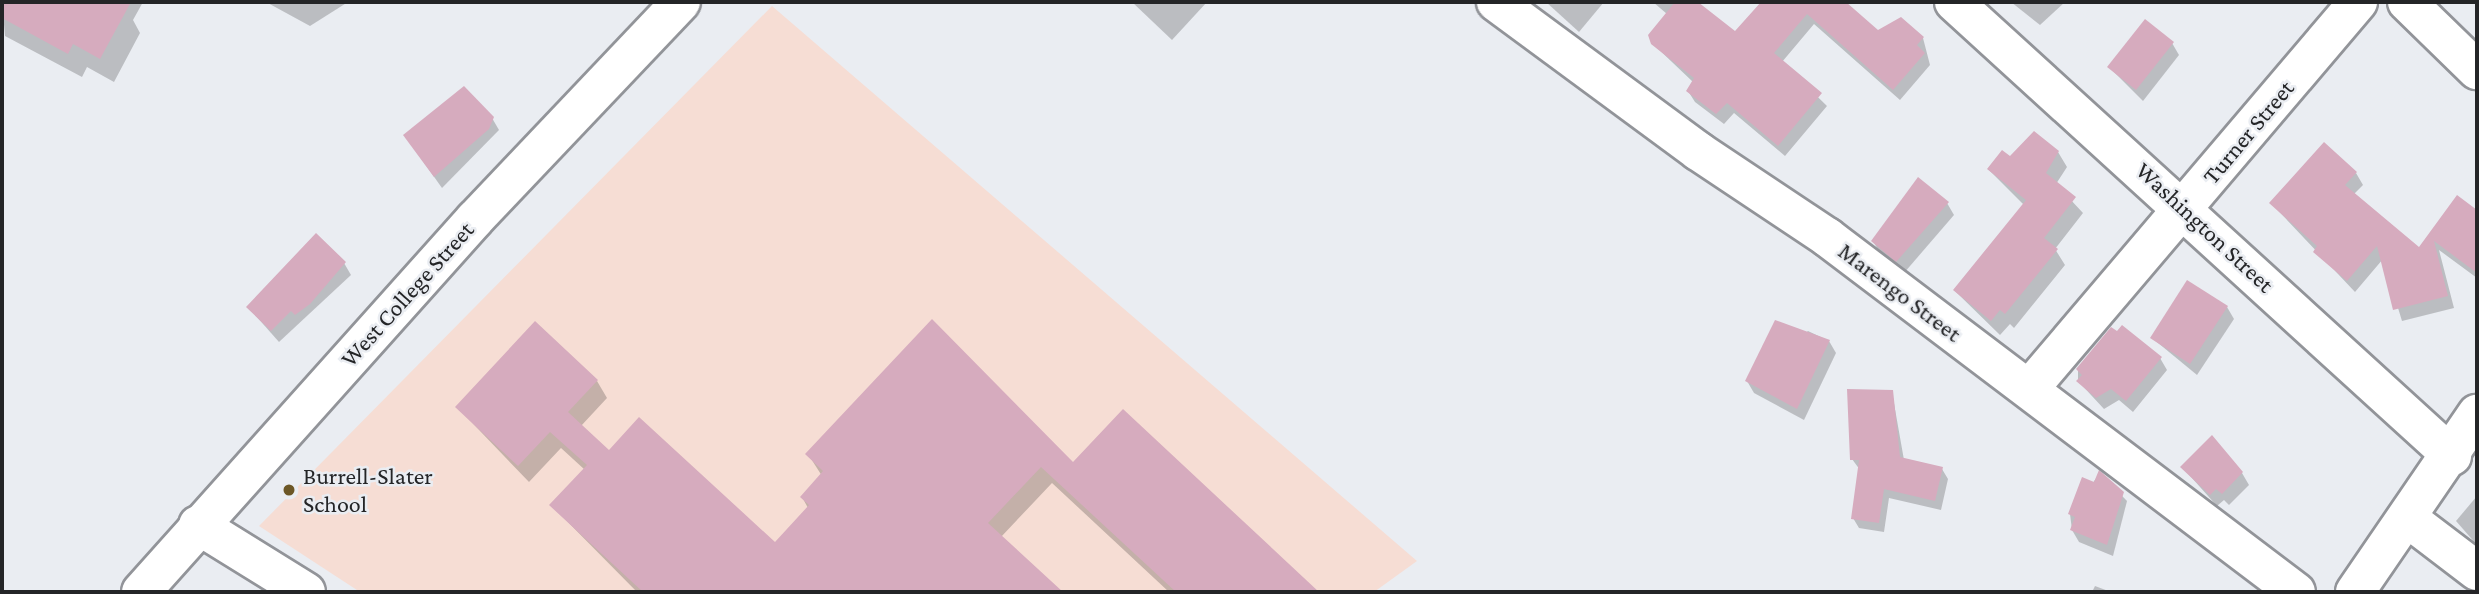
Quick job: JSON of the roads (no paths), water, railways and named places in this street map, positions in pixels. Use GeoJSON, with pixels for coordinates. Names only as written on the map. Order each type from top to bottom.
{"type":"FeatureCollection","features":[{"type":"Feature","properties":{"kind":"street","name":"West College Street"},"geometry":{"type":"LineString","coordinates":[[141,592],[198,525],[681,2]]}},
{"type":"Feature","properties":{"kind":"street","name":"Marengo Street"},"geometry":{"type":"LineString","coordinates":[[1496,2],[2029,390],[2296,592]]}},
{"type":"Feature","properties":{"kind":"street","name":"Washington Street"},"geometry":{"type":"LineString","coordinates":[[1954,2],[2185,206],[2452,456]]}},
{"type":"Feature","properties":{"kind":"street","name":"Turner Street"},"geometry":{"type":"LineString","coordinates":[[2029,390],[2358,2]]}},
{"type":"Feature","properties":{"kind":"street"},"geometry":{"type":"LineString","coordinates":[[2407,2],[2477,70]]}},
{"type":"Feature","properties":{"kind":"street"},"geometry":{"type":"LineString","coordinates":[[2355,592],[2410,520],[2477,415]]}},
{"type":"Feature","properties":{"kind":"street"},"geometry":{"type":"LineString","coordinates":[[2410,520],[2477,571]]}},
{"type":"Feature","properties":{"kind":"street"},"geometry":{"type":"LineString","coordinates":[[198,525],[306,592]]}},
{"type":"Feature","properties":{"kind":"place","name":"Burrell-Slater School"},"geometry":{"type":"Point","coordinates":[289,490]}}]}
